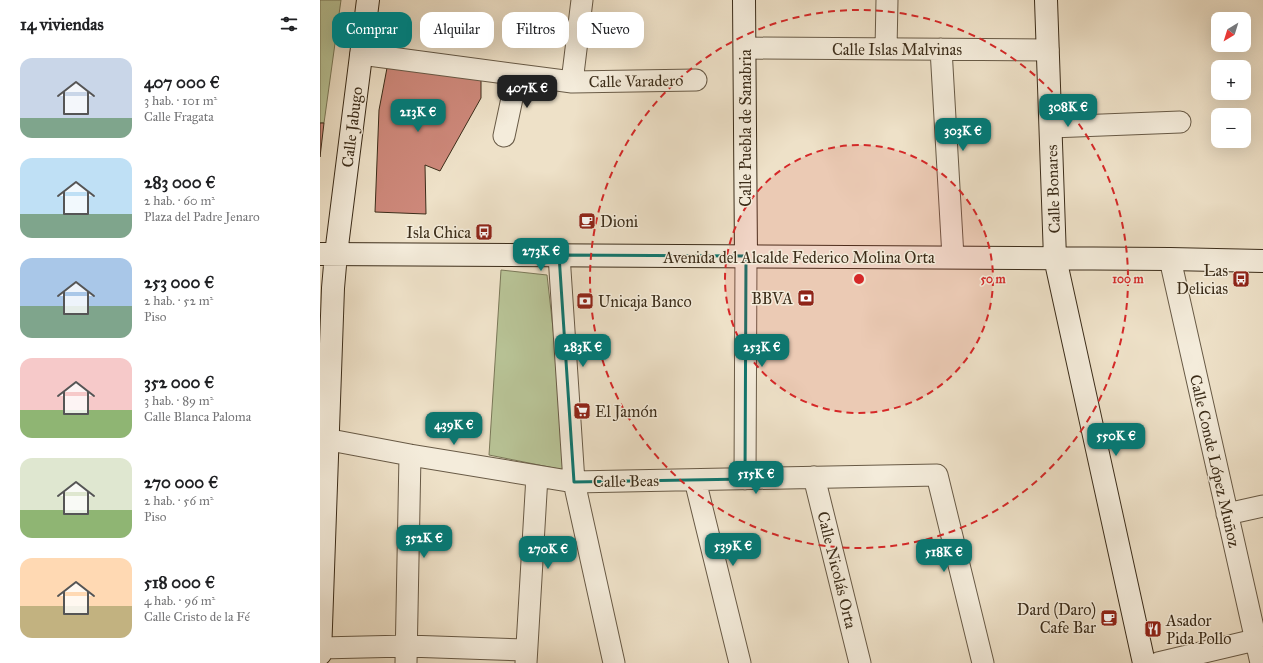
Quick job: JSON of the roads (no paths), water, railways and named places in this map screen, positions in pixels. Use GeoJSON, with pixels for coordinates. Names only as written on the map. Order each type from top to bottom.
{"type":"FeatureCollection","features":[{"type":"Feature","properties":{"kind":"street","name":"Calle Jabugo"},"geometry":{"type":"LineString","coordinates":[[320,654],[324,438],[332,301],[325,253],[361,54],[368,0]]}},
{"type":"Feature","properties":{"kind":"street"},"geometry":{"type":"LineString","coordinates":[[572,82],[582,0]]}},
{"type":"Feature","properties":{"kind":"street","name":"Calle Puebla de Sanabria"},"geometry":{"type":"LineString","coordinates":[[744,0],[746,256]]}},
{"type":"Feature","properties":{"kind":"street"},"geometry":{"type":"LineString","coordinates":[[886,49],[887,0]]}},
{"type":"Feature","properties":{"kind":"street","name":"Calle Bonares"},"geometry":{"type":"LineString","coordinates":[[1046,0],[1055,258],[1144,663]]}},
{"type":"Feature","properties":{"kind":"street","name":"Calle Islas Malvinas"},"geometry":{"type":"LineString","coordinates":[[745,48],[1048,50]]}},
{"type":"Feature","properties":{"kind":"street"},"geometry":{"type":"LineString","coordinates":[[941,49],[953,258]]}},
{"type":"Feature","properties":{"kind":"street","name":"Calle Varadero"},"geometry":{"type":"LineString","coordinates":[[361,54],[572,82],[696,80]]}},
{"type":"Feature","properties":{"kind":"street"},"geometry":{"type":"LineString","coordinates":[[504,136],[517,75]]}},
{"type":"Feature","properties":{"kind":"street"},"geometry":{"type":"LineString","coordinates":[[1051,127],[1180,122]]}},
{"type":"Feature","properties":{"kind":"street","name":"Avenida del Alcalde Federico Molina Orta"},"geometry":{"type":"LineString","coordinates":[[325,253],[1055,258],[1263,261]]}},
{"type":"Feature","properties":{"kind":"street"},"geometry":{"type":"LineString","coordinates":[[559,255],[574,482],[614,663]]}},
{"type":"Feature","properties":{"kind":"street"},"geometry":{"type":"LineString","coordinates":[[745,479],[746,256]]}},
{"type":"Feature","properties":{"kind":"street","name":"Calle Conde López Muñoz"},"geometry":{"type":"LineString","coordinates":[[1170,259],[1261,663]]}},
{"type":"Feature","properties":{"kind":"street","name":"Calle Beas"},"geometry":{"type":"LineString","coordinates":[[324,438],[410,455],[574,482],[937,475],[983,663]]}},
{"type":"Feature","properties":{"kind":"street"},"geometry":{"type":"LineString","coordinates":[[406,654],[410,455]]}},
{"type":"Feature","properties":{"kind":"street"},"geometry":{"type":"LineString","coordinates":[[320,648],[406,654],[526,657],[537,476]]}},
{"type":"Feature","properties":{"kind":"street","name":"Calle Nicolás Orta"},"geometry":{"type":"LineString","coordinates":[[814,477],[860,663]]}},
{"type":"Feature","properties":{"kind":"street"},"geometry":{"type":"LineString","coordinates":[[695,480],[740,663]]}},
{"type":"Feature","properties":{"kind":"street"},"geometry":{"type":"LineString","coordinates":[[1227,514],[1263,506]]}},
{"type":"Feature","properties":{"kind":"street"},"geometry":{"type":"LineString","coordinates":[[1158,663],[1255,640]]}},
{"type":"Feature","properties":{"kind":"place","name":"Dioni"},"geometry":{"type":"Point","coordinates":[587,221]}},
{"type":"Feature","properties":{"kind":"place","name":"Isla Chica"},"geometry":{"type":"Point","coordinates":[484,232]}},
{"type":"Feature","properties":{"kind":"place","name":"Las Delicias"},"geometry":{"type":"Point","coordinates":[1241,279]}},
{"type":"Feature","properties":{"kind":"place","name":"BBVA"},"geometry":{"type":"Point","coordinates":[806,298]}},
{"type":"Feature","properties":{"kind":"place","name":"Unicaja Banco"},"geometry":{"type":"Point","coordinates":[585,301]}},
{"type":"Feature","properties":{"kind":"place","name":"El Jamón"},"geometry":{"type":"Point","coordinates":[582,411]}},
{"type":"Feature","properties":{"kind":"place","name":"Dard (Daro) Cafe Bar"},"geometry":{"type":"Point","coordinates":[1109,618]}},
{"type":"Feature","properties":{"kind":"place","name":"Asador Pida Pollo"},"geometry":{"type":"Point","coordinates":[1153,629]}}]}
